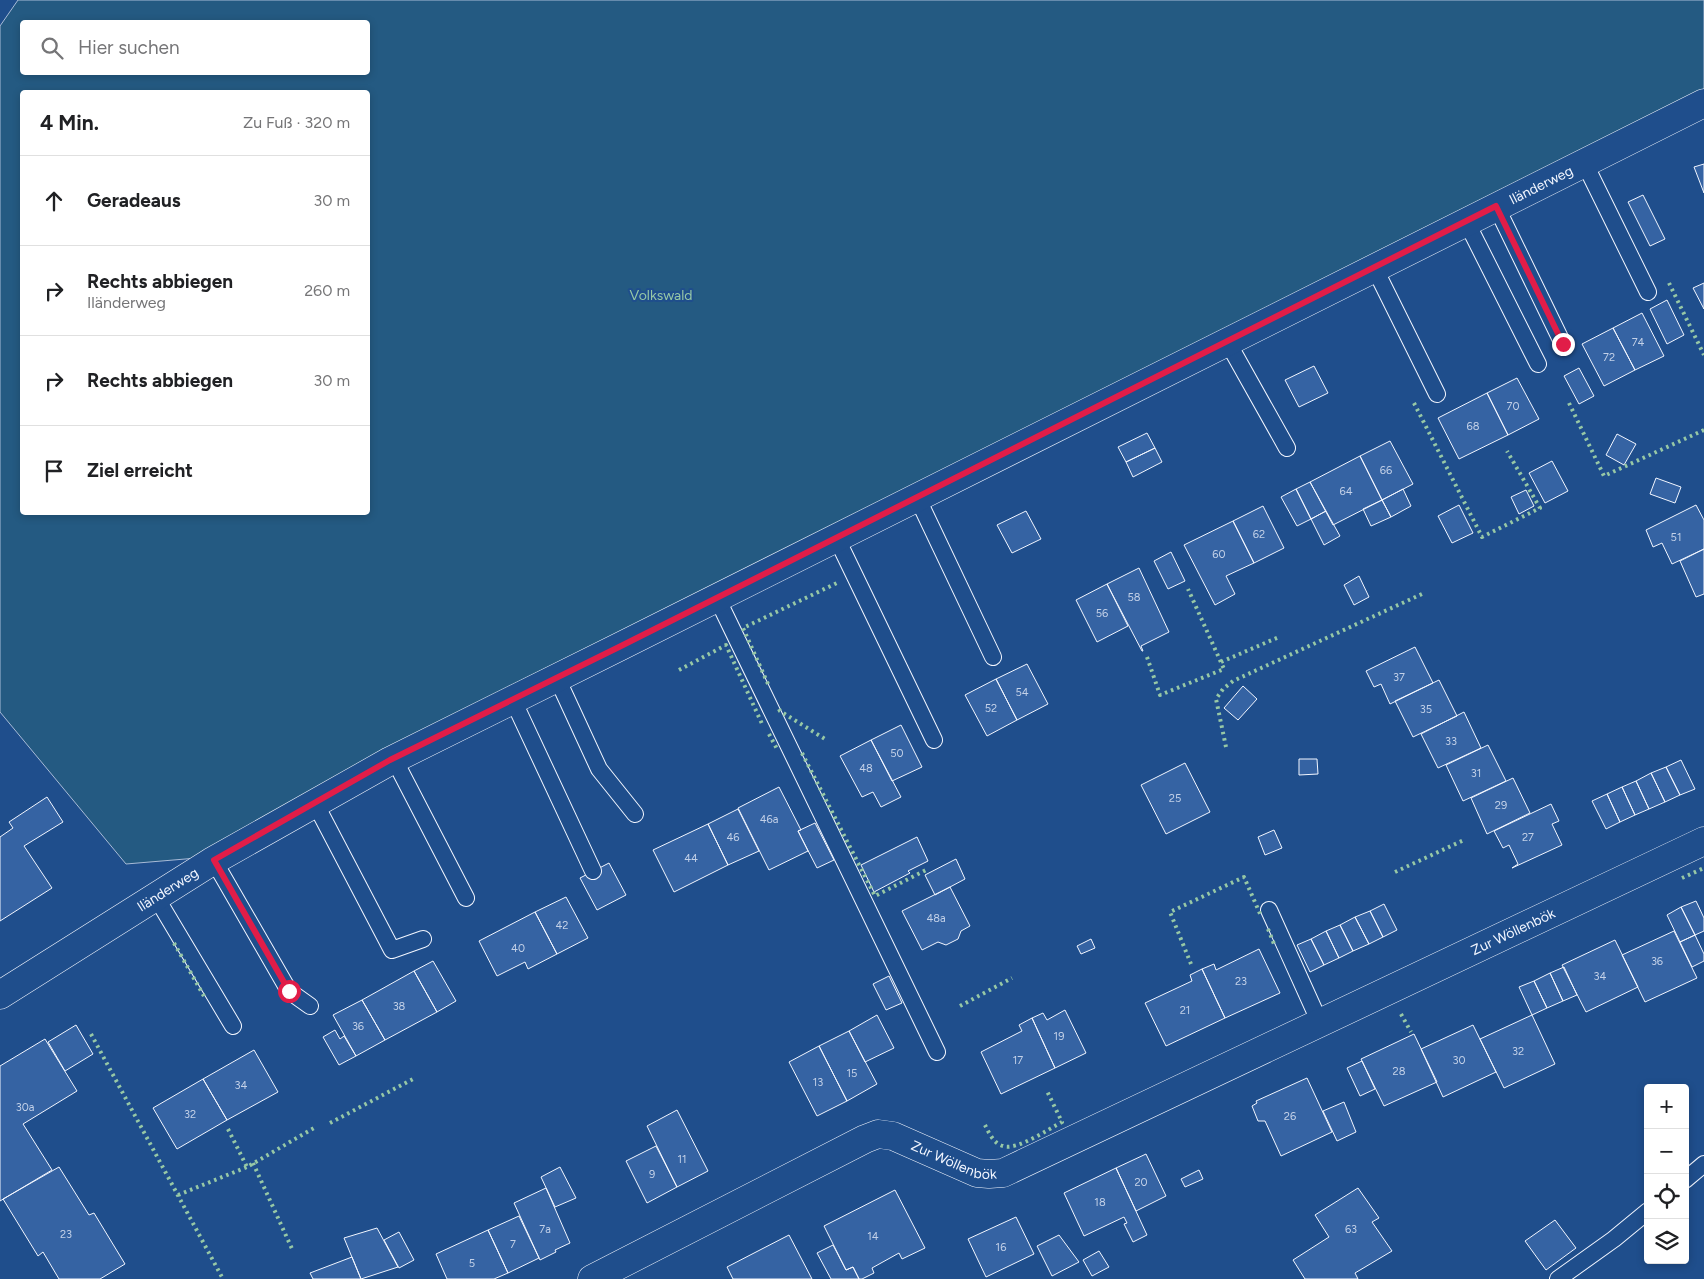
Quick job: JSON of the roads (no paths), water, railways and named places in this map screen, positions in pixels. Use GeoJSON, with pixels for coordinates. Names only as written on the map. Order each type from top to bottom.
{"type":"FeatureCollection","features":[{"type":"Feature","properties":{"kind":"street","name":"Iländerweg"},"geometry":{"type":"LineString","coordinates":[[0,995],[214,860],[394,759],[1704,102]]}},
{"type":"Feature","properties":{"kind":"street","name":"Zur Wöllenbök"},"geometry":{"type":"LineString","coordinates":[[592,1279],[866,1138],[878,1134],[893,1136],[977,1173],[1003,1173],[1704,841]]}},
{"type":"Feature","properties":{"kind":"lane"},"geometry":{"type":"LineString","coordinates":[[1584,162],[1648,292]]}},
{"type":"Feature","properties":{"kind":"lane"},"geometry":{"type":"LineString","coordinates":[[1496,206],[1563,344]]}},
{"type":"Feature","properties":{"kind":"lane"},"geometry":{"type":"LineString","coordinates":[[1466,221],[1538,364]]}},
{"type":"Feature","properties":{"kind":"lane"},"geometry":{"type":"LineString","coordinates":[[1374,267],[1437,394]]}},
{"type":"Feature","properties":{"kind":"lane"},"geometry":{"type":"LineString","coordinates":[[1227,341],[1287,448]]}},
{"type":"Feature","properties":{"kind":"lane"},"geometry":{"type":"LineString","coordinates":[[917,497],[993,657]]}},
{"type":"Feature","properties":{"kind":"lane"},"geometry":{"type":"LineString","coordinates":[[836,538],[934,740]]}},
{"type":"Feature","properties":{"kind":"lane"},"geometry":{"type":"LineString","coordinates":[[718,598],[937,1052]]}},
{"type":"Feature","properties":{"kind":"lane"},"geometry":{"type":"LineString","coordinates":[[557,678],[599,769],[636,814]]}},
{"type":"Feature","properties":{"kind":"lane"},"geometry":{"type":"LineString","coordinates":[[513,700],[594,871]]}},
{"type":"Feature","properties":{"kind":"lane"},"geometry":{"type":"LineString","coordinates":[[394,759],[466,898]]}},
{"type":"Feature","properties":{"kind":"lane"},"geometry":{"type":"LineString","coordinates":[[315,803],[392,950],[423,939]]}},
{"type":"Feature","properties":{"kind":"lane"},"geometry":{"type":"LineString","coordinates":[[214,860],[289,991],[310,1006]]}},
{"type":"Feature","properties":{"kind":"lane"},"geometry":{"type":"LineString","coordinates":[[156,897],[233,1026]]}},
{"type":"Feature","properties":{"kind":"lane"},"geometry":{"type":"LineString","coordinates":[[1269,910],[1320,1023]]}},
{"type":"Feature","properties":{"kind":"lane"},"geometry":{"type":"LineString","coordinates":[[1689,1177],[1704,1164]]}},
{"type":"Feature","properties":{"kind":"lane"},"geometry":{"type":"LineString","coordinates":[[1558,1279],[1614,1239],[1644,1214]]}},
{"type":"Feature","properties":{"kind":"park label","name":"Volkswald"},"geometry":{"type":"Point","coordinates":[661,295]}}]}
